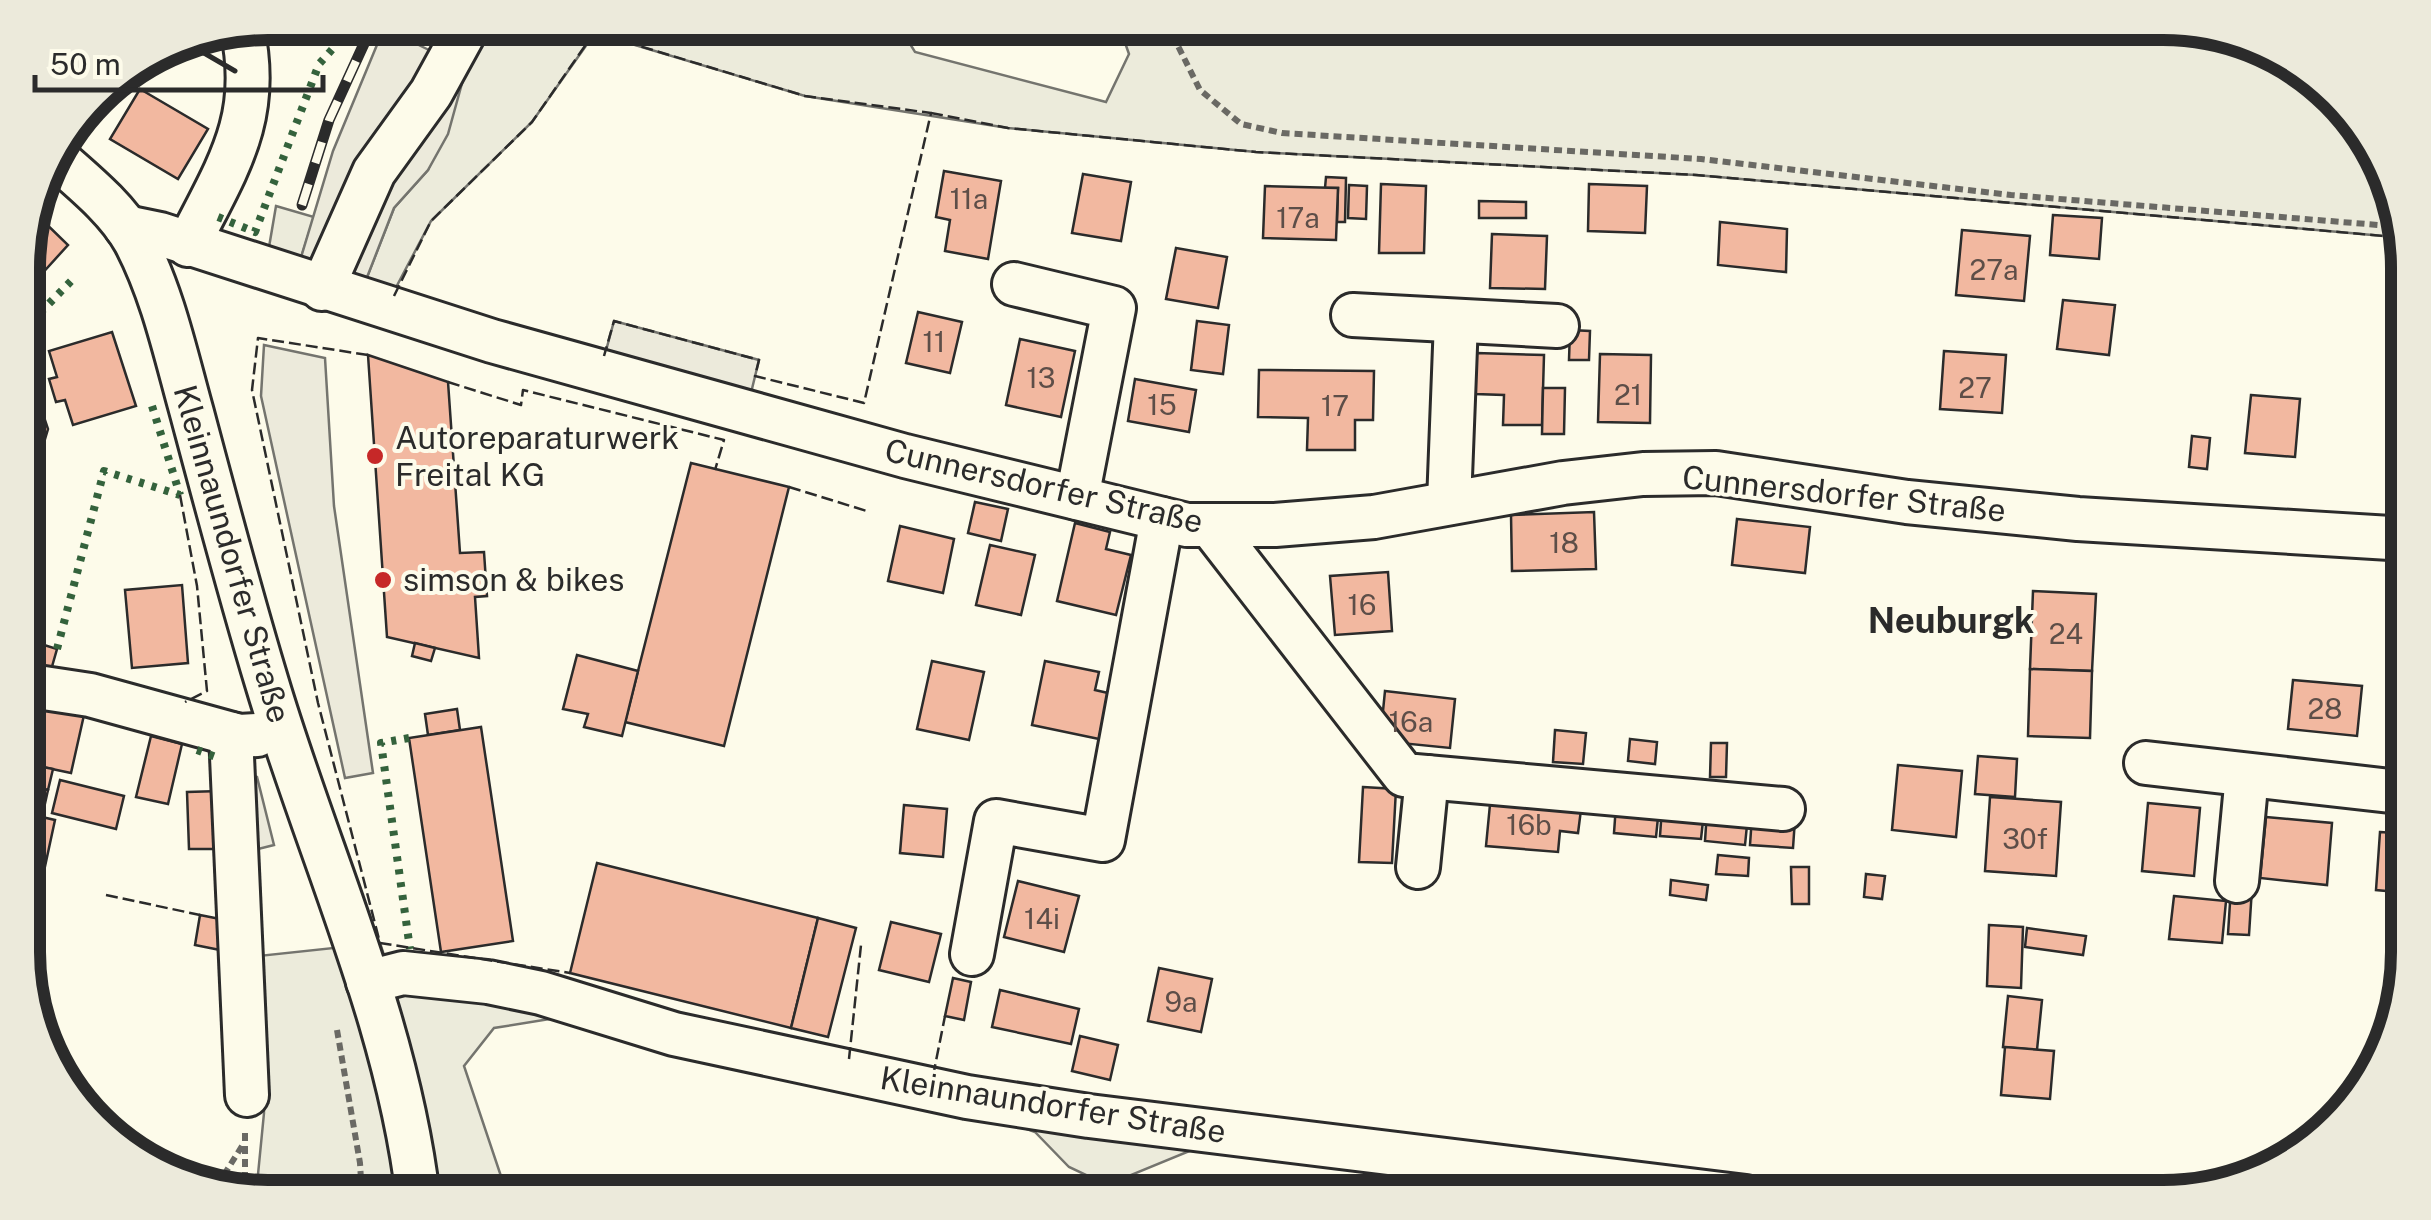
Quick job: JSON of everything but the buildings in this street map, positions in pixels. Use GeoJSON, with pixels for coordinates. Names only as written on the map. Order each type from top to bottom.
{"type":"FeatureCollection","features":[{"type":"Feature","properties":{"kind":"street"},"geometry":{"type":"LineString","coordinates":[[322,289],[374,172],[431,93],[460,40]]}},
{"type":"Feature","properties":{"kind":"street"},"geometry":{"type":"LineString","coordinates":[[188,244],[239,141],[248,107],[249,73],[244,42]]}},
{"type":"Feature","properties":{"kind":"street","name":"Kleinnaundorfer Straße"},"geometry":{"type":"LineString","coordinates":[[65,166],[126,227],[145,263],[169,328],[282,732],[368,982],[395,1074],[416,1180]]}},
{"type":"Feature","properties":{"kind":"street","name":"Cunnersdorfer Straße"},"geometry":{"type":"LineString","coordinates":[[126,227],[160,234],[492,341],[841,439],[1187,524],[1276,525],[1374,517],[1563,483],[1643,474],[1716,474],[1907,502],[2078,520],[2391,538]]}},
{"type":"Feature","properties":{"kind":"street"},"geometry":{"type":"LineString","coordinates":[[1014,284],[1114,308],[1076,498]]}},
{"type":"Feature","properties":{"kind":"street"},"geometry":{"type":"LineString","coordinates":[[1353,316],[1558,326]]}},
{"type":"Feature","properties":{"kind":"street"},"geometry":{"type":"LineString","coordinates":[[1449,504],[1456,320]]}},
{"type":"Feature","properties":{"kind":"street"},"geometry":{"type":"LineString","coordinates":[[972,954],[996,820],[1103,840],[1162,519]]}},
{"type":"Feature","properties":{"kind":"street"},"geometry":{"type":"LineString","coordinates":[[1210,524],[1404,775],[1782,809]]}},
{"type":"Feature","properties":{"kind":"street"},"geometry":{"type":"LineString","coordinates":[[40,689],[90,695],[231,734],[282,732]]}},
{"type":"Feature","properties":{"kind":"street"},"geometry":{"type":"LineString","coordinates":[[231,734],[247,1095]]}},
{"type":"Feature","properties":{"kind":"street"},"geometry":{"type":"LineString","coordinates":[[2146,763],[2391,791]]}},
{"type":"Feature","properties":{"kind":"street"},"geometry":{"type":"LineString","coordinates":[[2237,881],[2246,774]]}},
{"type":"Feature","properties":{"kind":"street"},"geometry":{"type":"LineString","coordinates":[[1418,867],[1427,777]]}},
{"type":"Feature","properties":{"kind":"street","name":"Kleinnaundorfer Straße"},"geometry":{"type":"LineString","coordinates":[[368,982],[403,973],[488,982],[541,993],[674,1034],[967,1097],[1609,1180]]}},
{"type":"Feature","properties":{"kind":"path"},"geometry":{"type":"LineString","coordinates":[[1176,40],[1200,90],[1241,124],[1282,133],[1702,159],[2011,195],[2386,226]]}},
{"type":"Feature","properties":{"kind":"path"},"geometry":{"type":"LineString","coordinates":[[336,1030],[361,1180]]}},
{"type":"Feature","properties":{"kind":"path"},"geometry":{"type":"LineString","coordinates":[[245,1178],[247,1095]]}},
{"type":"Feature","properties":{"kind":"path"},"geometry":{"type":"LineString","coordinates":[[224,1175],[244,1142]]}},
{"type":"Feature","properties":{"kind":"shaded area"},"geometry":{"type":"Polygon","coordinates":[[[379,40],[408,40],[435,53],[464,76],[448,134],[428,170],[394,208],[364,285],[299,264],[333,151],[379,40]]]}},
{"type":"Feature","properties":{"kind":"shaded area"},"geometry":{"type":"Polygon","coordinates":[[[478,40],[590,40],[532,122],[431,221],[392,295],[364,285],[394,208],[428,170],[478,40]]]}},
{"type":"Feature","properties":{"kind":"shaded area"},"geometry":{"type":"Polygon","coordinates":[[[618,40],[908,40],[915,52],[1106,102],[1129,54],[1124,40],[2193,42],[2236,52],[2264,64],[2313,97],[2353,141],[2374,181],[2389,236],[1696,175],[1256,152],[1008,128],[805,96],[618,40]]]}},
{"type":"Feature","properties":{"kind":"shaded area"},"geometry":{"type":"Polygon","coordinates":[[[276,206],[314,217],[299,264],[268,253],[276,206]]]}},
{"type":"Feature","properties":{"kind":"shaded area"},"geometry":{"type":"Polygon","coordinates":[[[614,321],[759,360],[750,397],[604,358],[614,321]]]}},
{"type":"Feature","properties":{"kind":"shaded area"},"geometry":{"type":"Polygon","coordinates":[[[264,345],[325,358],[334,506],[373,773],[345,778],[261,396],[264,345]]]}},
{"type":"Feature","properties":{"kind":"shaded area"},"geometry":{"type":"Polygon","coordinates":[[[232,768],[257,777],[274,845],[234,855],[232,768]]]}},
{"type":"Feature","properties":{"kind":"shaded area"},"geometry":{"type":"Polygon","coordinates":[[[380,943],[395,989],[562,1017],[494,1028],[464,1066],[502,1180],[258,1179],[264,1113],[258,956],[380,943]]]}},
{"type":"Feature","properties":{"kind":"shaded area"},"geometry":{"type":"Polygon","coordinates":[[[984,1114],[1192,1150],[1119,1180],[1096,1180],[1069,1167],[1035,1132],[984,1114]]]}},
{"type":"Feature","properties":{"kind":"railway"},"geometry":{"type":"LineString","coordinates":[[302,205],[329,120],[366,40]]}},
{"type":"Feature","properties":{"kind":"hedge"},"geometry":{"type":"LineString","coordinates":[[218,217],[255,232],[319,64],[337,44]]}},
{"type":"Feature","properties":{"kind":"hedge"},"geometry":{"type":"LineString","coordinates":[[40,313],[76,276]]}},
{"type":"Feature","properties":{"kind":"hedge"},"geometry":{"type":"LineString","coordinates":[[152,406],[180,495]]}},
{"type":"Feature","properties":{"kind":"hedge"},"geometry":{"type":"LineString","coordinates":[[57,649],[104,471],[180,495]]}},
{"type":"Feature","properties":{"kind":"hedge"},"geometry":{"type":"LineString","coordinates":[[409,738],[381,743],[410,949]]}},
{"type":"Feature","properties":{"kind":"hedge"},"geometry":{"type":"LineString","coordinates":[[197,750],[216,757]]}},
{"type":"Feature","properties":{"kind":"fence"},"geometry":{"type":"LineString","coordinates":[[394,296],[431,221],[532,122],[589,40]]}},
{"type":"Feature","properties":{"kind":"fence"},"geometry":{"type":"LineString","coordinates":[[604,356],[614,321],[759,360],[755,376],[864,403],[931,113],[805,96],[620,40]]}},
{"type":"Feature","properties":{"kind":"fence"},"geometry":{"type":"LineString","coordinates":[[931,113],[1008,128],[1256,152],[1696,175],[2389,236]]}},
{"type":"Feature","properties":{"kind":"fence"},"geometry":{"type":"LineString","coordinates":[[368,355],[258,338],[252,390],[318,703],[380,943],[570,973]]}},
{"type":"Feature","properties":{"kind":"fence"},"geometry":{"type":"LineString","coordinates":[[448,382],[521,405],[523,390],[724,440],[715,470]]}},
{"type":"Feature","properties":{"kind":"fence"},"geometry":{"type":"LineString","coordinates":[[789,487],[870,512]]}},
{"type":"Feature","properties":{"kind":"fence"},"geometry":{"type":"LineString","coordinates":[[180,495],[197,586],[207,691],[185,702]]}},
{"type":"Feature","properties":{"kind":"fence"},"geometry":{"type":"LineString","coordinates":[[106,895],[200,915]]}},
{"type":"Feature","properties":{"kind":"fence"},"geometry":{"type":"LineString","coordinates":[[849,1059],[861,945]]}},
{"type":"Feature","properties":{"kind":"fence"},"geometry":{"type":"LineString","coordinates":[[933,1076],[945,1016]]}},
{"type":"Feature","properties":{"kind":"wall"},"geometry":{"type":"LineString","coordinates":[[200,51],[235,71]]}},
{"type":"Feature","properties":{"kind":"place","name":"Autoreparaturwerk Freital KG"},"geometry":{"type":"Point","coordinates":[375,456]}},
{"type":"Feature","properties":{"kind":"place","name":"simson & bikes"},"geometry":{"type":"Point","coordinates":[383,580]}},
{"type":"Feature","properties":{"kind":"district","name":"Neuburgk"},"geometry":{"type":"Point","coordinates":[1951,621]}}]}
